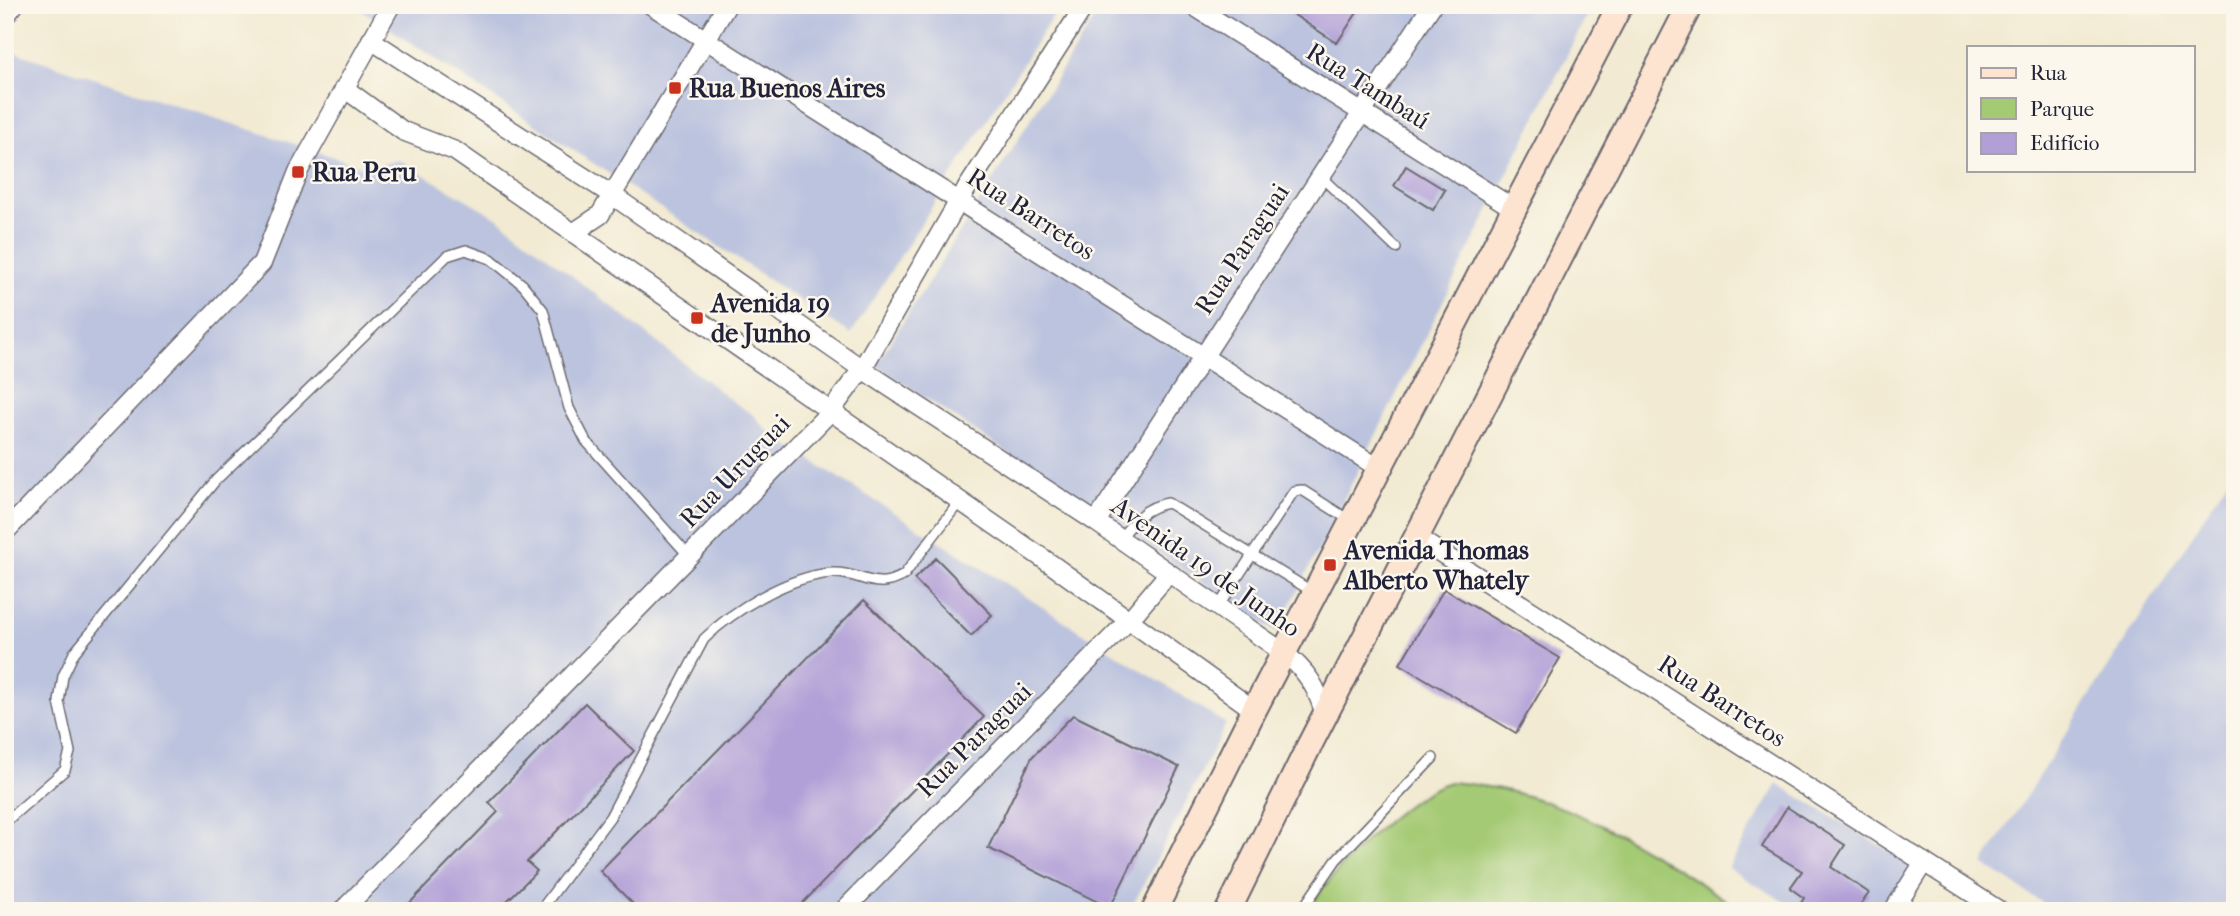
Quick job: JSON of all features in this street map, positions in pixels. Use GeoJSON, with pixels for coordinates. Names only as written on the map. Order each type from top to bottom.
{"type":"FeatureCollection","features":[{"type":"Feature","properties":{"kind":"main road"},"geometry":{"type":"LineString","coordinates":[[1154,911],[1254,710],[1516,210],[1620,5]]}},
{"type":"Feature","properties":{"kind":"main road"},"geometry":{"type":"LineString","coordinates":[[1228,911],[1325,715],[1690,5]]}},
{"type":"Feature","properties":{"kind":"street"},"geometry":{"type":"LineString","coordinates":[[5,16],[14,5]]}},
{"type":"Feature","properties":{"kind":"street"},"geometry":{"type":"LineString","coordinates":[[5,532],[262,263],[298,173],[391,5]]}},
{"type":"Feature","properties":{"kind":"street","name":"Rua Barretos"},"geometry":{"type":"LineString","coordinates":[[651,5],[960,199],[1380,469]]}},
{"type":"Feature","properties":{"kind":"street"},"geometry":{"type":"LineString","coordinates":[[573,233],[600,215],[727,5]]}},
{"type":"Feature","properties":{"kind":"street","name":"Rua Uruguai"},"geometry":{"type":"LineString","coordinates":[[342,911],[831,411],[862,369],[960,199],[1085,5]]}},
{"type":"Feature","properties":{"kind":"street","name":"Rua Tambaú"},"geometry":{"type":"LineString","coordinates":[[1192,5],[1516,210]]}},
{"type":"Feature","properties":{"kind":"street","name":"Rua Paraguai"},"geometry":{"type":"LineString","coordinates":[[1096,522],[1432,5]]}},
{"type":"Feature","properties":{"kind":"street","name":"Avenida 19 de Junho"},"geometry":{"type":"LineString","coordinates":[[370,40],[611,195],[862,369],[1096,522],[1284,653],[1299,665],[1316,687],[1325,715]]}},
{"type":"Feature","properties":{"kind":"street"},"geometry":{"type":"LineString","coordinates":[[344,88],[403,131],[455,151],[1130,619],[1254,710]]}},
{"type":"Feature","properties":{"kind":"street","name":"Rua Barretos"},"geometry":{"type":"LineString","coordinates":[[1416,537],[2000,911]]}},
{"type":"Feature","properties":{"kind":"street","name":"Rua Paraguai"},"geometry":{"type":"LineString","coordinates":[[843,911],[1130,619],[1169,573]]}},
{"type":"Feature","properties":{"kind":"street"},"geometry":{"type":"LineString","coordinates":[[1893,911],[1924,862]]}},
{"type":"Feature","properties":{"kind":"lane"},"geometry":{"type":"LineString","coordinates":[[1320,176],[1396,248]]}},
{"type":"Feature","properties":{"kind":"lane"},"geometry":{"type":"LineString","coordinates":[[5,822],[65,770],[69,752],[59,702],[63,676],[74,653],[216,480],[447,256],[466,250],[491,259],[523,285],[543,310],[575,424],[689,556]]}},
{"type":"Feature","properties":{"kind":"lane"},"geometry":{"type":"LineString","coordinates":[[1218,607],[1254,556],[1294,491],[1302,490],[1353,522]]}},
{"type":"Feature","properties":{"kind":"lane"},"geometry":{"type":"LineString","coordinates":[[540,911],[610,817],[704,639],[724,619],[800,580],[833,573],[880,584],[894,581],[904,575],[960,501]]}},
{"type":"Feature","properties":{"kind":"lane"},"geometry":{"type":"LineString","coordinates":[[1120,539],[1140,514],[1154,505],[1168,503],[1315,594]]}},
{"type":"Feature","properties":{"kind":"lane"},"geometry":{"type":"LineString","coordinates":[[1301,911],[1336,860],[1433,758]]}},
{"type":"Feature","properties":{"kind":"shaded area"},"geometry":{"type":"Polygon","coordinates":[[[354,5],[1060,5],[851,334],[354,5]]]}},
{"type":"Feature","properties":{"kind":"shaded area"},"geometry":{"type":"Polygon","coordinates":[[[1103,5],[1592,5],[1277,632],[876,365],[1103,5]]]}},
{"type":"Feature","properties":{"kind":"shaded area"},"geometry":{"type":"Polygon","coordinates":[[[5,49],[367,168],[398,160],[498,218],[752,414],[772,435],[1226,724],[1130,911],[5,911],[5,49]]]}},
{"type":"Feature","properties":{"kind":"shaded area"},"geometry":{"type":"Polygon","coordinates":[[[2235,468],[2235,911],[2055,911],[1983,864],[2235,468]]]}},
{"type":"Feature","properties":{"kind":"shaded area"},"geometry":{"type":"Polygon","coordinates":[[[1778,784],[1916,867],[1886,911],[1800,911],[1728,868],[1778,784]]]}},
{"type":"Feature","properties":{"kind":"green space"},"geometry":{"type":"Polygon","coordinates":[[[1450,782],[1492,787],[1569,811],[1639,846],[1743,911],[1308,911],[1333,876],[1371,836],[1432,789],[1450,782]]]}},
{"type":"Feature","properties":{"kind":"building"},"geometry":{"type":"Polygon","coordinates":[[[1279,5],[1362,5],[1337,43],[1279,5]]]}},
{"type":"Feature","properties":{"kind":"building"},"geometry":{"type":"Polygon","coordinates":[[[1406,166],[1445,190],[1433,210],[1394,186],[1406,166]]]}},
{"type":"Feature","properties":{"kind":"building"},"geometry":{"type":"Polygon","coordinates":[[[936,558],[992,615],[971,636],[914,579],[936,558]]]}},
{"type":"Feature","properties":{"kind":"building"},"geometry":{"type":"Polygon","coordinates":[[[1444,589],[1560,658],[1516,733],[1400,664],[1444,589]]]}},
{"type":"Feature","properties":{"kind":"building"},"geometry":{"type":"Polygon","coordinates":[[[864,600],[984,717],[795,911],[640,911],[600,871],[864,600]]]}},
{"type":"Feature","properties":{"kind":"building"},"geometry":{"type":"Polygon","coordinates":[[[585,703],[634,751],[527,862],[537,871],[497,911],[402,911],[498,812],[489,802],[585,703]]]}},
{"type":"Feature","properties":{"kind":"building"},"geometry":{"type":"Polygon","coordinates":[[[1073,715],[1179,767],[1110,908],[988,848],[1032,757],[1073,715]]]}},
{"type":"Feature","properties":{"kind":"building"},"geometry":{"type":"Polygon","coordinates":[[[1787,807],[1845,845],[1831,867],[1869,893],[1856,911],[1796,911],[1804,898],[1790,888],[1802,871],[1762,847],[1787,807]]]}},
{"type":"Feature","properties":{"kind":"place","name":"Rua Buenos Aires"},"geometry":{"type":"Point","coordinates":[675,88]}},
{"type":"Feature","properties":{"kind":"place","name":"Rua Peru"},"geometry":{"type":"Point","coordinates":[298,172]}},
{"type":"Feature","properties":{"kind":"place","name":"Avenida 19 de Junho"},"geometry":{"type":"Point","coordinates":[697,318]}},
{"type":"Feature","properties":{"kind":"place","name":"Avenida Thomas Alberto Whately"},"geometry":{"type":"Point","coordinates":[1330,565]}}]}
